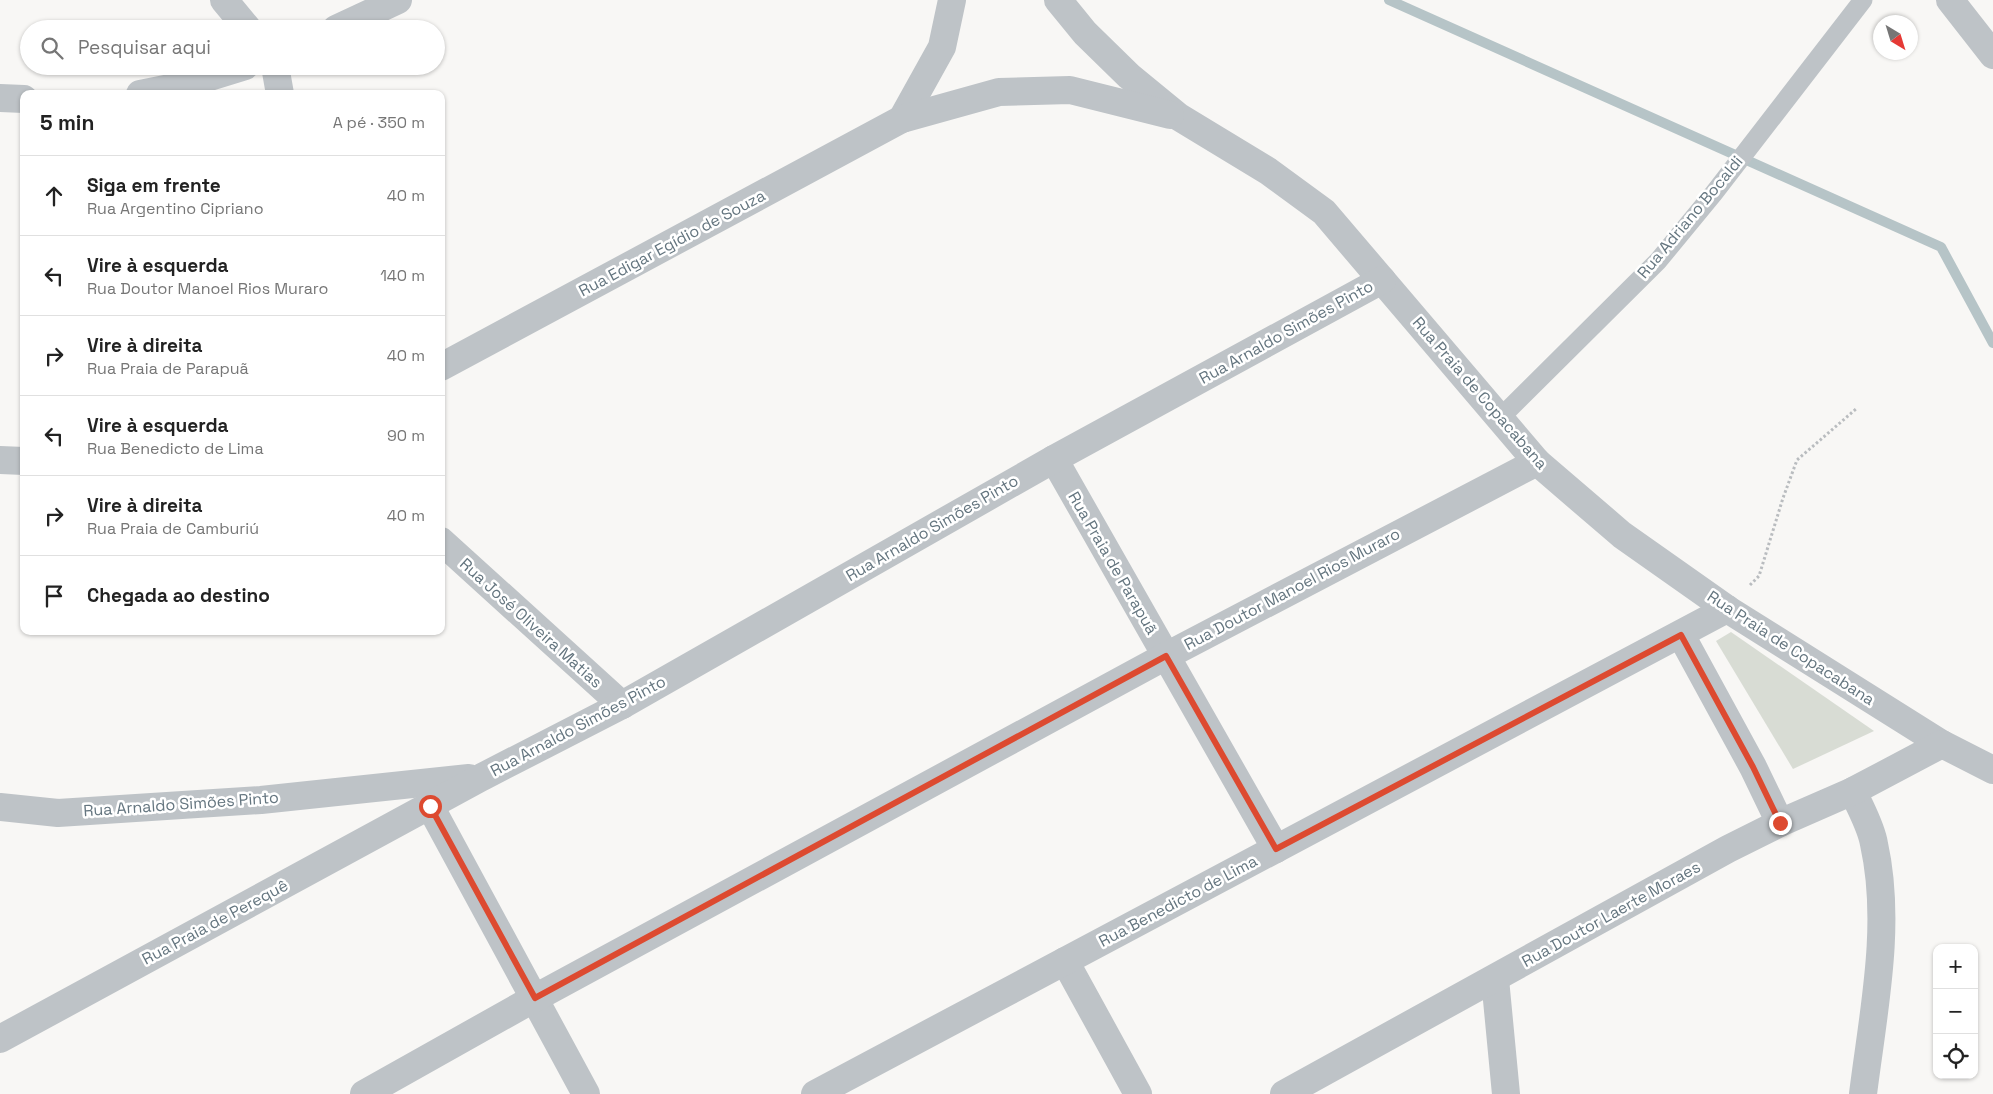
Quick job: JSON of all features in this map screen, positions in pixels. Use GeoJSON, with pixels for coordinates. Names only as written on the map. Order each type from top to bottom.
{"type":"FeatureCollection","features":[{"type":"Feature","properties":{"kind":"street"},"geometry":{"type":"LineString","coordinates":[[224,0],[241,20]]}},
{"type":"Feature","properties":{"kind":"street"},"geometry":{"type":"LineString","coordinates":[[355,20],[398,0]]}},
{"type":"Feature","properties":{"kind":"street"},"geometry":{"type":"LineString","coordinates":[[902,118],[942,47],[952,0]]}},
{"type":"Feature","properties":{"kind":"street","name":"Rua Praia de Copacabana"},"geometry":{"type":"LineString","coordinates":[[1058,0],[1085,33],[1122,70],[1179,117],[1268,171],[1324,212],[1537,462],[1622,535],[1727,609],[1942,744],[1993,770]]}},
{"type":"Feature","properties":{"kind":"street"},"geometry":{"type":"LineString","coordinates":[[1950,0],[1993,55]]}},
{"type":"Feature","properties":{"kind":"street"},"geometry":{"type":"LineString","coordinates":[[160,90],[216,75]]}},
{"type":"Feature","properties":{"kind":"street"},"geometry":{"type":"LineString","coordinates":[[276,75],[279,90]]}},
{"type":"Feature","properties":{"kind":"street","name":"Rua Edigar Egídio de Souza"},"geometry":{"type":"LineString","coordinates":[[445,365],[902,118],[999,92],[1070,90],[1179,117]]}},
{"type":"Feature","properties":{"kind":"street"},"geometry":{"type":"LineString","coordinates":[[0,98],[20,99]]}},
{"type":"Feature","properties":{"kind":"street","name":"Rua Arnaldo Simões Pinto"},"geometry":{"type":"LineString","coordinates":[[430,806],[622,704],[1054,459],[1382,280]]}},
{"type":"Feature","properties":{"kind":"street","name":"Rua Praia de Parapuã"},"geometry":{"type":"LineString","coordinates":[[1054,459],[1276,849]]}},
{"type":"Feature","properties":{"kind":"street"},"geometry":{"type":"LineString","coordinates":[[0,460],[20,461]]}},
{"type":"Feature","properties":{"kind":"street","name":"Rua Doutor Manoel Rios Muraro"},"geometry":{"type":"LineString","coordinates":[[364,1094],[535,998],[1166,656],[1537,462]]}},
{"type":"Feature","properties":{"kind":"street","name":"Rua José Oliveira Matias"},"geometry":{"type":"LineString","coordinates":[[445,545],[622,704]]}},
{"type":"Feature","properties":{"kind":"street","name":"Rua Benedicto de Lima"},"geometry":{"type":"LineString","coordinates":[[815,1094],[1727,609]]}},
{"type":"Feature","properties":{"kind":"street"},"geometry":{"type":"LineString","coordinates":[[1681,635],[1753,767],[1780,823]]}},
{"type":"Feature","properties":{"kind":"street","name":"Rua Doutor Laerte Moraes"},"geometry":{"type":"LineString","coordinates":[[1284,1094],[1728,849],[1780,823],[1853,791],[1942,744]]}},
{"type":"Feature","properties":{"kind":"street","name":"Rua Arnaldo Simões Pinto"},"geometry":{"type":"LineString","coordinates":[[0,806],[58,813],[261,800],[482,777]]}},
{"type":"Feature","properties":{"kind":"street"},"geometry":{"type":"LineString","coordinates":[[1853,791],[1874,843],[1879,881],[1882,935],[1863,1094]]}},
{"type":"Feature","properties":{"kind":"street"},"geometry":{"type":"LineString","coordinates":[[430,806],[586,1094]]}},
{"type":"Feature","properties":{"kind":"street","name":"Rua Praia de Perequê"},"geometry":{"type":"LineString","coordinates":[[0,1038],[430,806]]}},
{"type":"Feature","properties":{"kind":"street"},"geometry":{"type":"LineString","coordinates":[[1065,961],[1138,1094]]}},
{"type":"Feature","properties":{"kind":"street"},"geometry":{"type":"LineString","coordinates":[[1495,979],[1506,1094]]}},
{"type":"Feature","properties":{"kind":"lane","name":"Rua Adriano Bocaldi"},"geometry":{"type":"LineString","coordinates":[[1500,418],[1658,261],[1714,193],[1863,0]]}},
{"type":"Feature","properties":{"kind":"path"},"geometry":{"type":"LineString","coordinates":[[1727,609],[1760,576],[1783,498],[1797,460],[1856,409]]}},
{"type":"Feature","properties":{"kind":"shaded area"},"geometry":{"type":"Polygon","coordinates":[[[1731,632],[1874,731],[1793,769],[1716,641],[1731,632]]]}},
{"type":"Feature","properties":{"kind":"waterway"},"geometry":{"type":"LineString","coordinates":[[1389,0],[1941,247],[1993,343]]}},
{"type":"Feature","properties":{"kind":"route"},"geometry":{"type":"LineString","coordinates":[[430,806],[535,998],[1166,656],[1276,849],[1681,635],[1753,767],[1780,823]]}}]}
